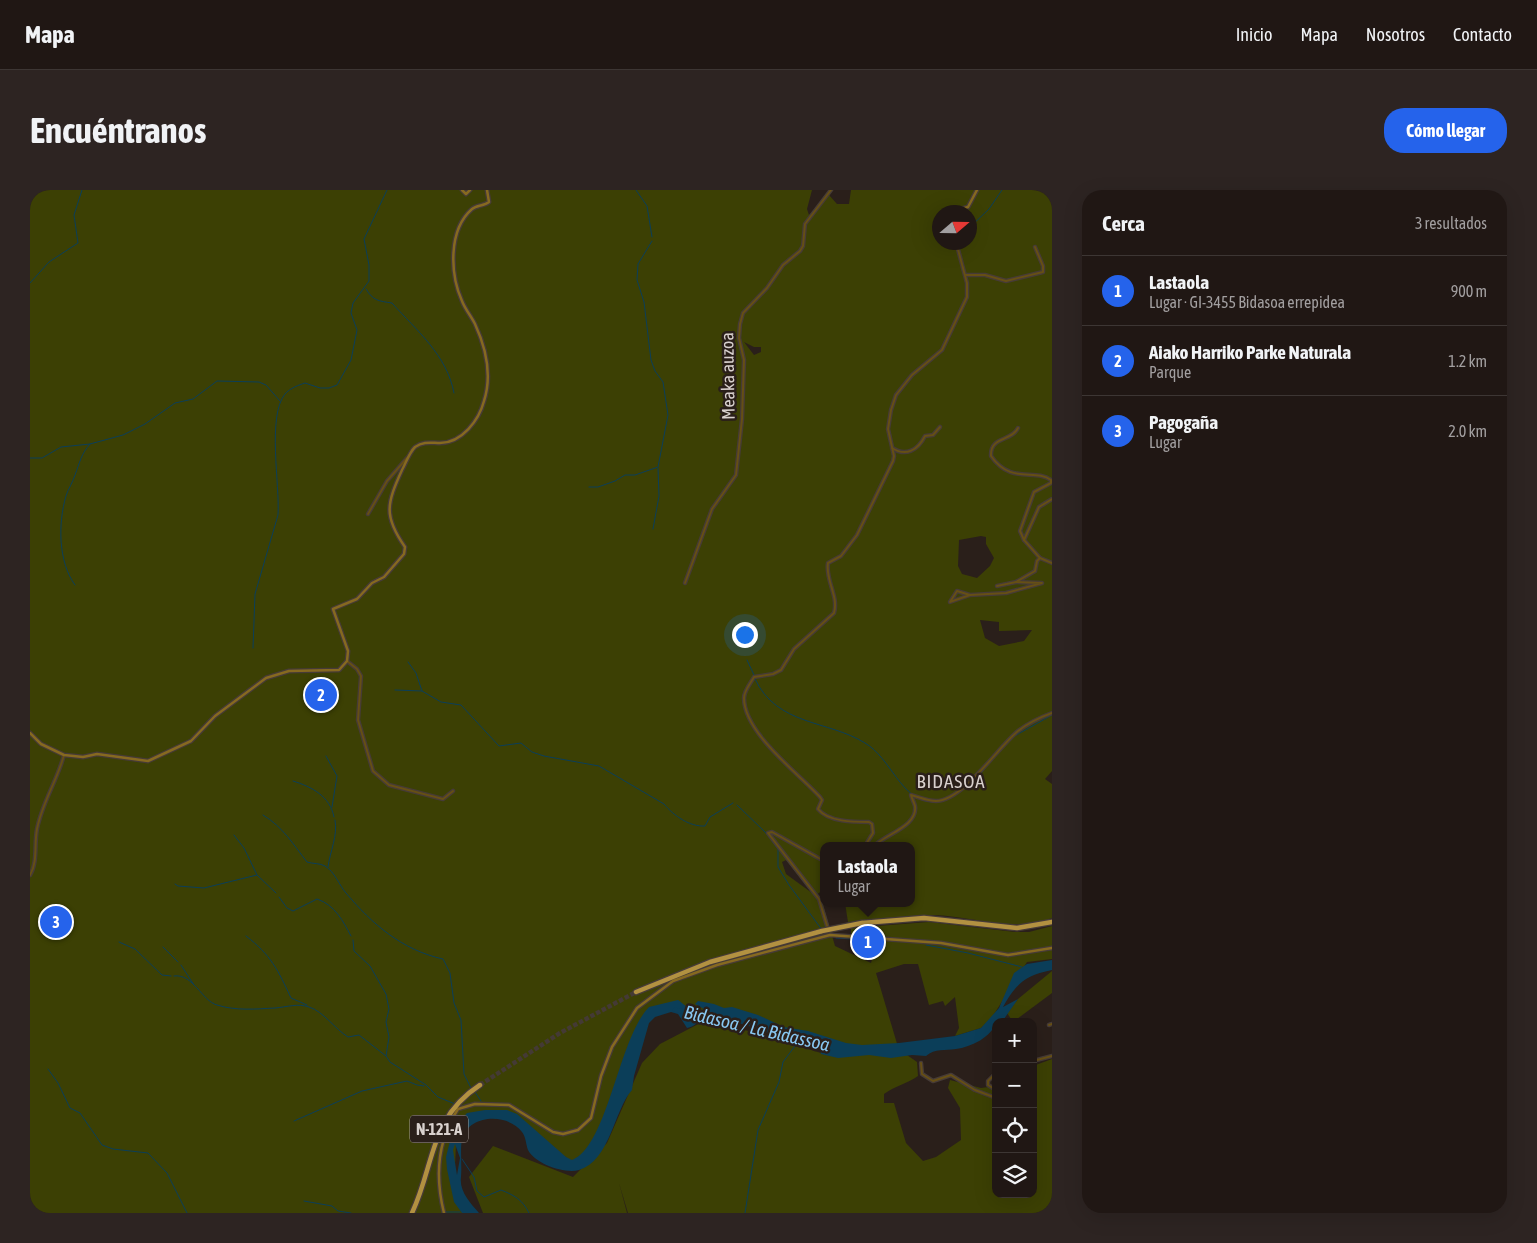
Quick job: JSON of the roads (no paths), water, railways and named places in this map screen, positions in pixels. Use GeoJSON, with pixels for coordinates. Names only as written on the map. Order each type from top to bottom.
{"type":"FeatureCollection","features":[{"type":"Feature","properties":{"kind":"highway"},"geometry":{"type":"LineString","coordinates":[[636,992],[710,962],[822,931],[862,923],[924,918],[1021,928],[1052,922]]}},
{"type":"Feature","properties":{"kind":"highway","name":"N-121-A"},"geometry":{"type":"LineString","coordinates":[[412,1213],[424,1183],[433,1144],[443,1121],[455,1105],[478,1086]]}},
{"type":"Feature","properties":{"kind":"street"},"geometry":{"type":"LineString","coordinates":[[462,190],[466,194],[470,190]]}},
{"type":"Feature","properties":{"kind":"street"},"geometry":{"type":"LineString","coordinates":[[368,514],[388,481],[416,447],[423,443],[454,440],[470,427],[484,402],[488,377],[486,358],[475,325],[460,294],[454,255],[454,239],[458,227],[474,208],[488,204],[489,196],[487,190]]}},
{"type":"Feature","properties":{"kind":"street","name":"Meaka auzoa"},"geometry":{"type":"LineString","coordinates":[[685,583],[712,510],[736,475],[742,419],[744,360],[739,338],[743,313],[767,288],[782,265],[800,251],[803,246],[805,224],[831,190]]}},
{"type":"Feature","properties":{"kind":"street"},"geometry":{"type":"LineString","coordinates":[[969,205],[977,190]]}},
{"type":"Feature","properties":{"kind":"street"},"geometry":{"type":"LineString","coordinates":[[965,275],[985,274],[1006,281],[1043,272],[1044,266],[1035,247]]}},
{"type":"Feature","properties":{"kind":"street"},"geometry":{"type":"LineString","coordinates":[[867,842],[873,833],[872,824],[869,822],[835,819],[822,813],[818,808],[822,800],[820,797],[772,750],[746,714],[744,699],[754,677],[773,674],[781,670],[794,649],[834,613],[835,599],[828,577],[828,563],[841,556],[857,535],[892,461],[892,448],[888,429],[894,401],[912,375],[940,353],[947,342],[966,297],[965,275],[958,250]]}},
{"type":"Feature","properties":{"kind":"street"},"geometry":{"type":"LineString","coordinates":[[892,448],[905,453],[910,452],[920,444],[925,436],[933,435],[940,427]]}},
{"type":"Feature","properties":{"kind":"street"},"geometry":{"type":"LineString","coordinates":[[1018,428],[1009,437],[996,442],[991,451],[991,456],[1012,473],[1025,476],[1043,476],[1051,480],[1051,483],[1034,492],[1020,531],[1024,540],[1040,558],[1052,564]]}},
{"type":"Feature","properties":{"kind":"street"},"geometry":{"type":"LineString","coordinates":[[30,733],[40,744],[64,755],[83,757],[97,754],[135,761],[148,761],[192,741],[215,716],[266,678],[289,671],[336,671],[347,661],[348,651],[333,609],[357,599],[372,583],[384,577],[404,554],[405,547],[394,534],[390,508],[393,491],[408,457]]}},
{"type":"Feature","properties":{"kind":"street"},"geometry":{"type":"LineString","coordinates":[[1024,540],[1039,508],[1052,499]]}},
{"type":"Feature","properties":{"kind":"street"},"geometry":{"type":"LineString","coordinates":[[1016,582],[1035,571],[1037,561],[1040,558]]}},
{"type":"Feature","properties":{"kind":"street"},"geometry":{"type":"LineString","coordinates":[[970,595],[950,602],[958,591],[970,595],[1006,593],[1042,583],[1016,582],[997,586]]}},
{"type":"Feature","properties":{"kind":"street"},"geometry":{"type":"LineString","coordinates":[[347,661],[357,668],[361,676],[358,720],[373,771],[389,784],[428,797],[443,799],[453,791]]}},
{"type":"Feature","properties":{"kind":"street"},"geometry":{"type":"LineString","coordinates":[[879,842],[910,822],[915,810],[911,795],[928,800],[947,798],[975,778],[1018,731],[1052,713]]}},
{"type":"Feature","properties":{"kind":"street"},"geometry":{"type":"LineString","coordinates":[[30,875],[35,866],[35,839],[40,815],[60,773],[64,755]]}},
{"type":"Feature","properties":{"kind":"street"},"geometry":{"type":"LineString","coordinates":[[820,859],[768,832],[820,902]]}},
{"type":"Feature","properties":{"kind":"street"},"geometry":{"type":"LineString","coordinates":[[821,907],[830,935]]}},
{"type":"Feature","properties":{"kind":"street"},"geometry":{"type":"LineString","coordinates":[[444,1213],[438,1182],[438,1165],[448,1128],[458,1109],[475,1104],[509,1105],[554,1132],[563,1134],[578,1130],[587,1124],[593,1113],[601,1076],[612,1047],[634,1013],[646,1000],[673,981],[717,965],[830,935],[941,943],[1008,955],[1052,948]]}},
{"type":"Feature","properties":{"kind":"street"},"geometry":{"type":"LineString","coordinates":[[1037,1060],[1052,1056]]}},
{"type":"Feature","properties":{"kind":"street"},"geometry":{"type":"LineString","coordinates":[[921,1063],[922,1074],[933,1081],[951,1076],[975,1090],[992,1096]]}},
{"type":"Feature","properties":{"kind":"street"},"geometry":{"type":"LineString","coordinates":[[992,1078],[988,1085],[992,1088]]}},
{"type":"Feature","properties":{"kind":"water"},"geometry":{"type":"Polygon","coordinates":[[[1052,960],[1052,970],[1028,978],[1017,986],[1003,1007],[1018,999],[1005,1018],[992,1018],[992,1030],[986,1037],[968,1046],[937,1051],[926,1056],[912,1055],[891,1058],[869,1055],[838,1058],[821,1054],[820,1050],[726,1020],[707,1018],[687,1028],[678,1014],[671,1012],[655,1017],[649,1023],[634,1076],[632,1090],[620,1110],[605,1146],[598,1157],[589,1165],[579,1170],[566,1171],[551,1167],[537,1160],[532,1155],[528,1150],[522,1132],[516,1126],[499,1119],[480,1121],[466,1131],[462,1139],[461,1152],[462,1187],[466,1196],[479,1213],[462,1213],[454,1202],[446,1157],[453,1129],[467,1113],[485,1110],[507,1110],[517,1114],[566,1157],[572,1160],[584,1151],[595,1135],[604,1114],[629,1042],[638,1022],[649,1007],[678,1000],[693,1010],[700,1011],[704,1009],[695,1004],[698,1001],[724,1008],[732,1007],[758,1015],[784,1027],[808,1031],[846,1043],[862,1045],[899,1043],[955,1036],[981,1028],[999,1008],[1014,973],[1027,964],[1052,960]],[[455,1144],[453,1150],[457,1175],[460,1158],[455,1144]]]}},
{"type":"Feature","properties":{"kind":"waterway"},"geometry":{"type":"LineString","coordinates":[[30,283],[49,262],[78,243],[74,215],[82,190]]}},
{"type":"Feature","properties":{"kind":"waterway"},"geometry":{"type":"LineString","coordinates":[[253,648],[255,594],[278,515],[275,434],[280,404],[287,392],[305,383],[320,388],[329,388],[337,385],[351,360],[357,330],[351,313],[353,303],[369,281],[369,265],[364,239],[387,190]]}},
{"type":"Feature","properties":{"kind":"waterway"},"geometry":{"type":"LineString","coordinates":[[636,190],[647,206],[652,237]]}},
{"type":"Feature","properties":{"kind":"waterway"},"geometry":{"type":"LineString","coordinates":[[977,220],[989,209],[1002,190]]}},
{"type":"Feature","properties":{"kind":"waterway"},"geometry":{"type":"LineString","coordinates":[[589,487],[598,487],[625,475],[635,475],[658,467],[668,415],[663,382],[655,371],[651,360],[644,302],[637,280],[638,264],[652,241]]}},
{"type":"Feature","properties":{"kind":"waterway"},"geometry":{"type":"LineString","coordinates":[[366,289],[377,300],[392,303],[430,344],[445,367],[454,393]]}},
{"type":"Feature","properties":{"kind":"waterway"},"geometry":{"type":"LineString","coordinates":[[30,458],[42,458],[61,447],[90,444],[123,435],[145,424],[175,403],[193,399],[217,381],[259,382],[266,385],[280,401]]}},
{"type":"Feature","properties":{"kind":"waterway"},"geometry":{"type":"LineString","coordinates":[[75,585],[65,565],[61,542],[63,507],[83,455],[90,444]]}},
{"type":"Feature","properties":{"kind":"waterway"},"geometry":{"type":"LineString","coordinates":[[653,529],[659,496],[658,468]]}},
{"type":"Feature","properties":{"kind":"waterway"},"geometry":{"type":"LineString","coordinates":[[747,660],[754,675]]}},
{"type":"Feature","properties":{"kind":"waterway"},"geometry":{"type":"LineString","coordinates":[[408,662],[416,673],[422,691],[441,702],[461,705],[499,746],[521,743],[532,752],[544,756],[599,766],[664,804],[677,816],[694,825],[705,826],[710,817],[733,803]]}},
{"type":"Feature","properties":{"kind":"waterway"},"geometry":{"type":"LineString","coordinates":[[755,679],[776,706],[804,720],[851,736],[865,743],[882,758],[904,787],[921,800],[932,802]]}},
{"type":"Feature","properties":{"kind":"waterway"},"geometry":{"type":"LineString","coordinates":[[395,690],[422,691]]}},
{"type":"Feature","properties":{"kind":"waterway"},"geometry":{"type":"LineString","coordinates":[[1011,738],[1052,715]]}},
{"type":"Feature","properties":{"kind":"waterway"},"geometry":{"type":"LineString","coordinates":[[950,797],[978,777],[997,753]]}},
{"type":"Feature","properties":{"kind":"waterway"},"geometry":{"type":"LineString","coordinates":[[326,756],[337,776],[332,807]]}},
{"type":"Feature","properties":{"kind":"waterway"},"geometry":{"type":"LineString","coordinates":[[293,781],[319,793],[329,803],[334,817]]}},
{"type":"Feature","properties":{"kind":"waterway"},"geometry":{"type":"LineString","coordinates":[[936,802],[944,800]]}},
{"type":"Feature","properties":{"kind":"waterway"},"geometry":{"type":"LineString","coordinates":[[737,805],[765,832],[778,849],[778,867],[825,934]]}},
{"type":"Feature","properties":{"kind":"waterway"},"geometry":{"type":"LineString","coordinates":[[263,815],[282,830],[307,862],[325,866],[334,875],[346,893],[377,925],[414,949],[443,959],[450,973],[454,1003],[461,1020],[464,1074],[472,1090]]}},
{"type":"Feature","properties":{"kind":"waterway"},"geometry":{"type":"LineString","coordinates":[[328,867],[335,838],[335,820]]}},
{"type":"Feature","properties":{"kind":"waterway"},"geometry":{"type":"LineString","coordinates":[[234,835],[244,848],[257,875]]}},
{"type":"Feature","properties":{"kind":"waterway"},"geometry":{"type":"LineString","coordinates":[[175,884],[178,886],[204,888],[257,875],[276,893]]}},
{"type":"Feature","properties":{"kind":"waterway"},"geometry":{"type":"LineString","coordinates":[[279,897],[287,908],[293,911],[317,899],[329,905],[338,914],[351,936]]}},
{"type":"Feature","properties":{"kind":"waterway"},"geometry":{"type":"LineString","coordinates":[[246,936],[268,957],[291,998],[307,1005]]}},
{"type":"Feature","properties":{"kind":"waterway"},"geometry":{"type":"LineString","coordinates":[[836,938],[852,939]]}},
{"type":"Feature","properties":{"kind":"waterway"},"geometry":{"type":"LineString","coordinates":[[353,940],[354,951],[370,966],[386,994],[389,1009],[386,1022],[389,1037],[386,1056],[390,1062],[426,1085],[438,1097],[455,1104]]}},
{"type":"Feature","properties":{"kind":"waterway"},"geometry":{"type":"LineString","coordinates":[[119,942],[135,949],[162,975],[171,976]]}},
{"type":"Feature","properties":{"kind":"waterway"},"geometry":{"type":"LineString","coordinates":[[926,945],[968,953],[1022,967]]}},
{"type":"Feature","properties":{"kind":"waterway"},"geometry":{"type":"LineString","coordinates":[[163,947],[178,962]]}},
{"type":"Feature","properties":{"kind":"waterway"},"geometry":{"type":"LineString","coordinates":[[181,965],[194,985]]}},
{"type":"Feature","properties":{"kind":"waterway"},"geometry":{"type":"LineString","coordinates":[[174,976],[181,976],[187,979],[212,1002],[224,1007],[246,1009],[297,1005],[309,1007],[319,1012],[348,1037],[359,1035],[386,1056]]}},
{"type":"Feature","properties":{"kind":"waterway","name":"Bidasoa / La Bidassoa"},"geometry":{"type":"LineString","coordinates":[[675,1010],[692,1013]]}},
{"type":"Feature","properties":{"kind":"waterway"},"geometry":{"type":"LineString","coordinates":[[745,1213],[758,1130],[779,1082],[783,1062],[795,1046],[799,1044]]}},
{"type":"Feature","properties":{"kind":"waterway"},"geometry":{"type":"LineString","coordinates":[[48,1069],[58,1083],[70,1108],[80,1113],[102,1145],[113,1149],[148,1153],[167,1173],[187,1213]]}},
{"type":"Feature","properties":{"kind":"waterway"},"geometry":{"type":"LineString","coordinates":[[294,1121],[362,1091],[407,1081],[424,1086]]}},
{"type":"Feature","properties":{"kind":"waterway"},"geometry":{"type":"LineString","coordinates":[[475,1092],[481,1101]]}},
{"type":"Feature","properties":{"kind":"waterway"},"geometry":{"type":"LineString","coordinates":[[462,1159],[474,1177],[477,1191],[484,1197],[501,1190],[518,1198],[529,1213]]}},
{"type":"Feature","properties":{"kind":"waterway"},"geometry":{"type":"LineString","coordinates":[[304,1201],[332,1206],[338,1211],[351,1213]]}},
{"type":"Feature","properties":{"kind":"waterway"},"geometry":{"type":"LineString","coordinates":[[446,1212],[460,1212]]}},
{"type":"Feature","properties":{"kind":"tunnel"},"geometry":{"type":"LineString","coordinates":[[480,1085],[560,1033],[636,992]]}},
{"type":"Feature","properties":{"kind":"place","name":"Aiako Harriko Parke Naturala"},"geometry":{"type":"Point","coordinates":[321,695]}},
{"type":"Feature","properties":{"kind":"place","name":"Pagogaña"},"geometry":{"type":"Point","coordinates":[56,922]}},
{"type":"Feature","properties":{"kind":"place","name":"Lastaola"},"geometry":{"type":"Point","coordinates":[868,942]}},
{"type":"Feature","properties":{"kind":"district","name":"BIDASOA"},"geometry":{"type":"Point","coordinates":[951,781]}}]}
